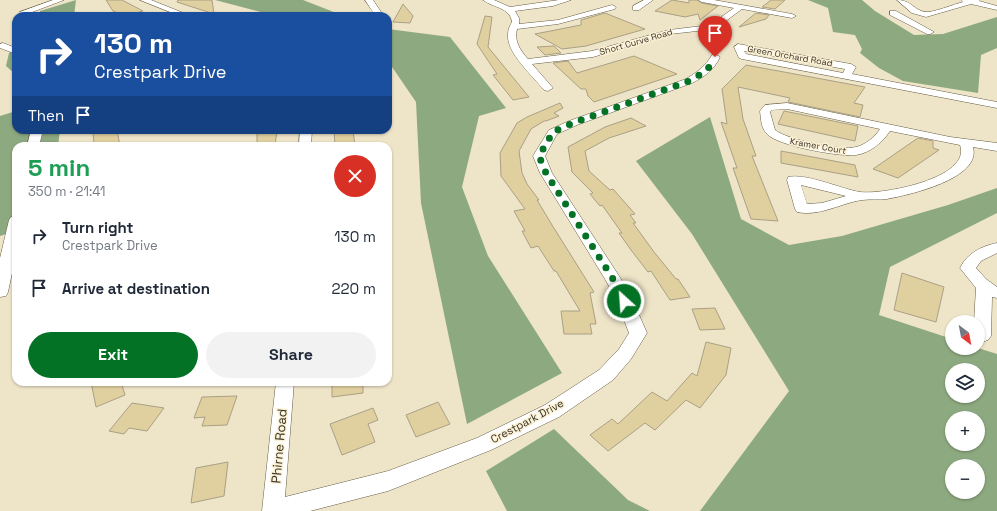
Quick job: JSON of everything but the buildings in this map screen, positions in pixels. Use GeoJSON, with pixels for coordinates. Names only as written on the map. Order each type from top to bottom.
{"type":"FeatureCollection","features":[{"type":"Feature","properties":{"kind":"street"},"geometry":{"type":"LineString","coordinates":[[24,12],[60,0]]}},
{"type":"Feature","properties":{"kind":"street"},"geometry":{"type":"LineString","coordinates":[[144,0],[176,12]]}},
{"type":"Feature","properties":{"kind":"street"},"geometry":{"type":"LineString","coordinates":[[370,0],[377,12]]}},
{"type":"Feature","properties":{"kind":"street"},"geometry":{"type":"LineString","coordinates":[[507,10],[546,5],[567,0]]}},
{"type":"Feature","properties":{"kind":"street"},"geometry":{"type":"LineString","coordinates":[[636,8],[650,0]]}},
{"type":"Feature","properties":{"kind":"street"},"geometry":{"type":"LineString","coordinates":[[702,0],[792,16]]}},
{"type":"Feature","properties":{"kind":"street"},"geometry":{"type":"LineString","coordinates":[[901,0],[915,11],[926,15]]}},
{"type":"Feature","properties":{"kind":"street"},"geometry":{"type":"LineString","coordinates":[[493,1],[507,10],[516,20],[512,36],[514,47],[548,88]]}},
{"type":"Feature","properties":{"kind":"street"},"geometry":{"type":"LineString","coordinates":[[941,1],[968,2],[997,8]]}},
{"type":"Feature","properties":{"kind":"street"},"geometry":{"type":"LineString","coordinates":[[904,19],[926,15],[968,2]]}},
{"type":"Feature","properties":{"kind":"street"},"geometry":{"type":"LineString","coordinates":[[514,27],[558,22],[612,7]]}},
{"type":"Feature","properties":{"kind":"street","name":"Short Curve Road"},"geometry":{"type":"LineString","coordinates":[[525,62],[593,54],[669,32],[712,27],[740,7]]}},
{"type":"Feature","properties":{"kind":"street"},"geometry":{"type":"LineString","coordinates":[[893,13],[930,32]]}},
{"type":"Feature","properties":{"kind":"street"},"geometry":{"type":"LineString","coordinates":[[3,46],[12,49]]}},
{"type":"Feature","properties":{"kind":"street","name":"Green Orchard Road"},"geometry":{"type":"LineString","coordinates":[[851,68],[742,56],[738,47],[851,68],[997,105]]}},
{"type":"Feature","properties":{"kind":"street","name":"Crestpark Drive"},"geometry":{"type":"LineString","coordinates":[[274,510],[388,482],[484,444],[552,411],[606,375],[625,354],[638,333],[620,292],[546,173],[539,156],[553,132],[573,123],[689,81],[700,75],[712,65],[715,57]]}},
{"type":"Feature","properties":{"kind":"street","name":"Kramer Court"},"geometry":{"type":"LineString","coordinates":[[887,127],[883,135],[868,146],[857,150],[843,151],[795,143],[777,137],[768,129],[765,111],[769,107],[787,106],[966,143],[997,147]]}},
{"type":"Feature","properties":{"kind":"street"},"geometry":{"type":"LineString","coordinates":[[862,196],[879,196],[901,193],[935,182],[949,175],[966,161],[969,153],[966,143]]}},
{"type":"Feature","properties":{"kind":"street"},"geometry":{"type":"LineString","coordinates":[[0,292],[12,233]]}},
{"type":"Feature","properties":{"kind":"street"},"geometry":{"type":"LineString","coordinates":[[985,321],[991,290],[973,276],[968,268],[974,258],[997,247]]}},
{"type":"Feature","properties":{"kind":"street","name":"Phirne Road"},"geometry":{"type":"LineString","coordinates":[[274,510],[285,386]]}},
{"type":"Feature","properties":{"kind":"green space"},"geometry":{"type":"Polygon","coordinates":[[[76,0],[74,12],[40,11],[76,0]]]}},
{"type":"Feature","properties":{"kind":"green space"},"geometry":{"type":"Polygon","coordinates":[[[215,0],[303,0],[334,12],[261,12],[215,0]]]}},
{"type":"Feature","properties":{"kind":"green space"},"geometry":{"type":"Polygon","coordinates":[[[808,0],[862,0],[875,11],[914,35],[943,34],[997,17],[997,48],[981,55],[978,93],[903,81],[879,68],[860,53],[862,49],[855,35],[833,32],[828,8],[808,0]]]}},
{"type":"Feature","properties":{"kind":"green space"},"geometry":{"type":"Polygon","coordinates":[[[392,30],[450,37],[506,108],[479,116],[462,187],[488,256],[562,373],[467,424],[421,203],[416,102],[392,67],[392,30]]]}},
{"type":"Feature","properties":{"kind":"green space"},"geometry":{"type":"Polygon","coordinates":[[[12,51],[12,71],[6,66],[9,53],[12,51]]]}},
{"type":"Feature","properties":{"kind":"green space"},"geometry":{"type":"Polygon","coordinates":[[[12,112],[12,134],[60,134],[58,142],[12,142],[12,232],[0,236],[0,116],[12,112]]]}},
{"type":"Feature","properties":{"kind":"green space"},"geometry":{"type":"Polygon","coordinates":[[[710,117],[741,219],[789,245],[842,236],[948,205],[997,188],[997,213],[890,267],[879,315],[945,337],[945,355],[985,355],[985,350],[997,354],[997,511],[700,511],[789,391],[692,234],[636,161],[710,117]]]}},
{"type":"Feature","properties":{"kind":"green space"},"geometry":{"type":"Polygon","coordinates":[[[554,429],[628,500],[650,511],[507,511],[486,471],[554,429]]]}},
{"type":"Feature","properties":{"kind":"route"},"geometry":{"type":"LineString","coordinates":[[624,301],[613,279],[546,173],[539,156],[553,132],[573,123],[689,81],[700,75],[712,65],[715,57]]}}]}
